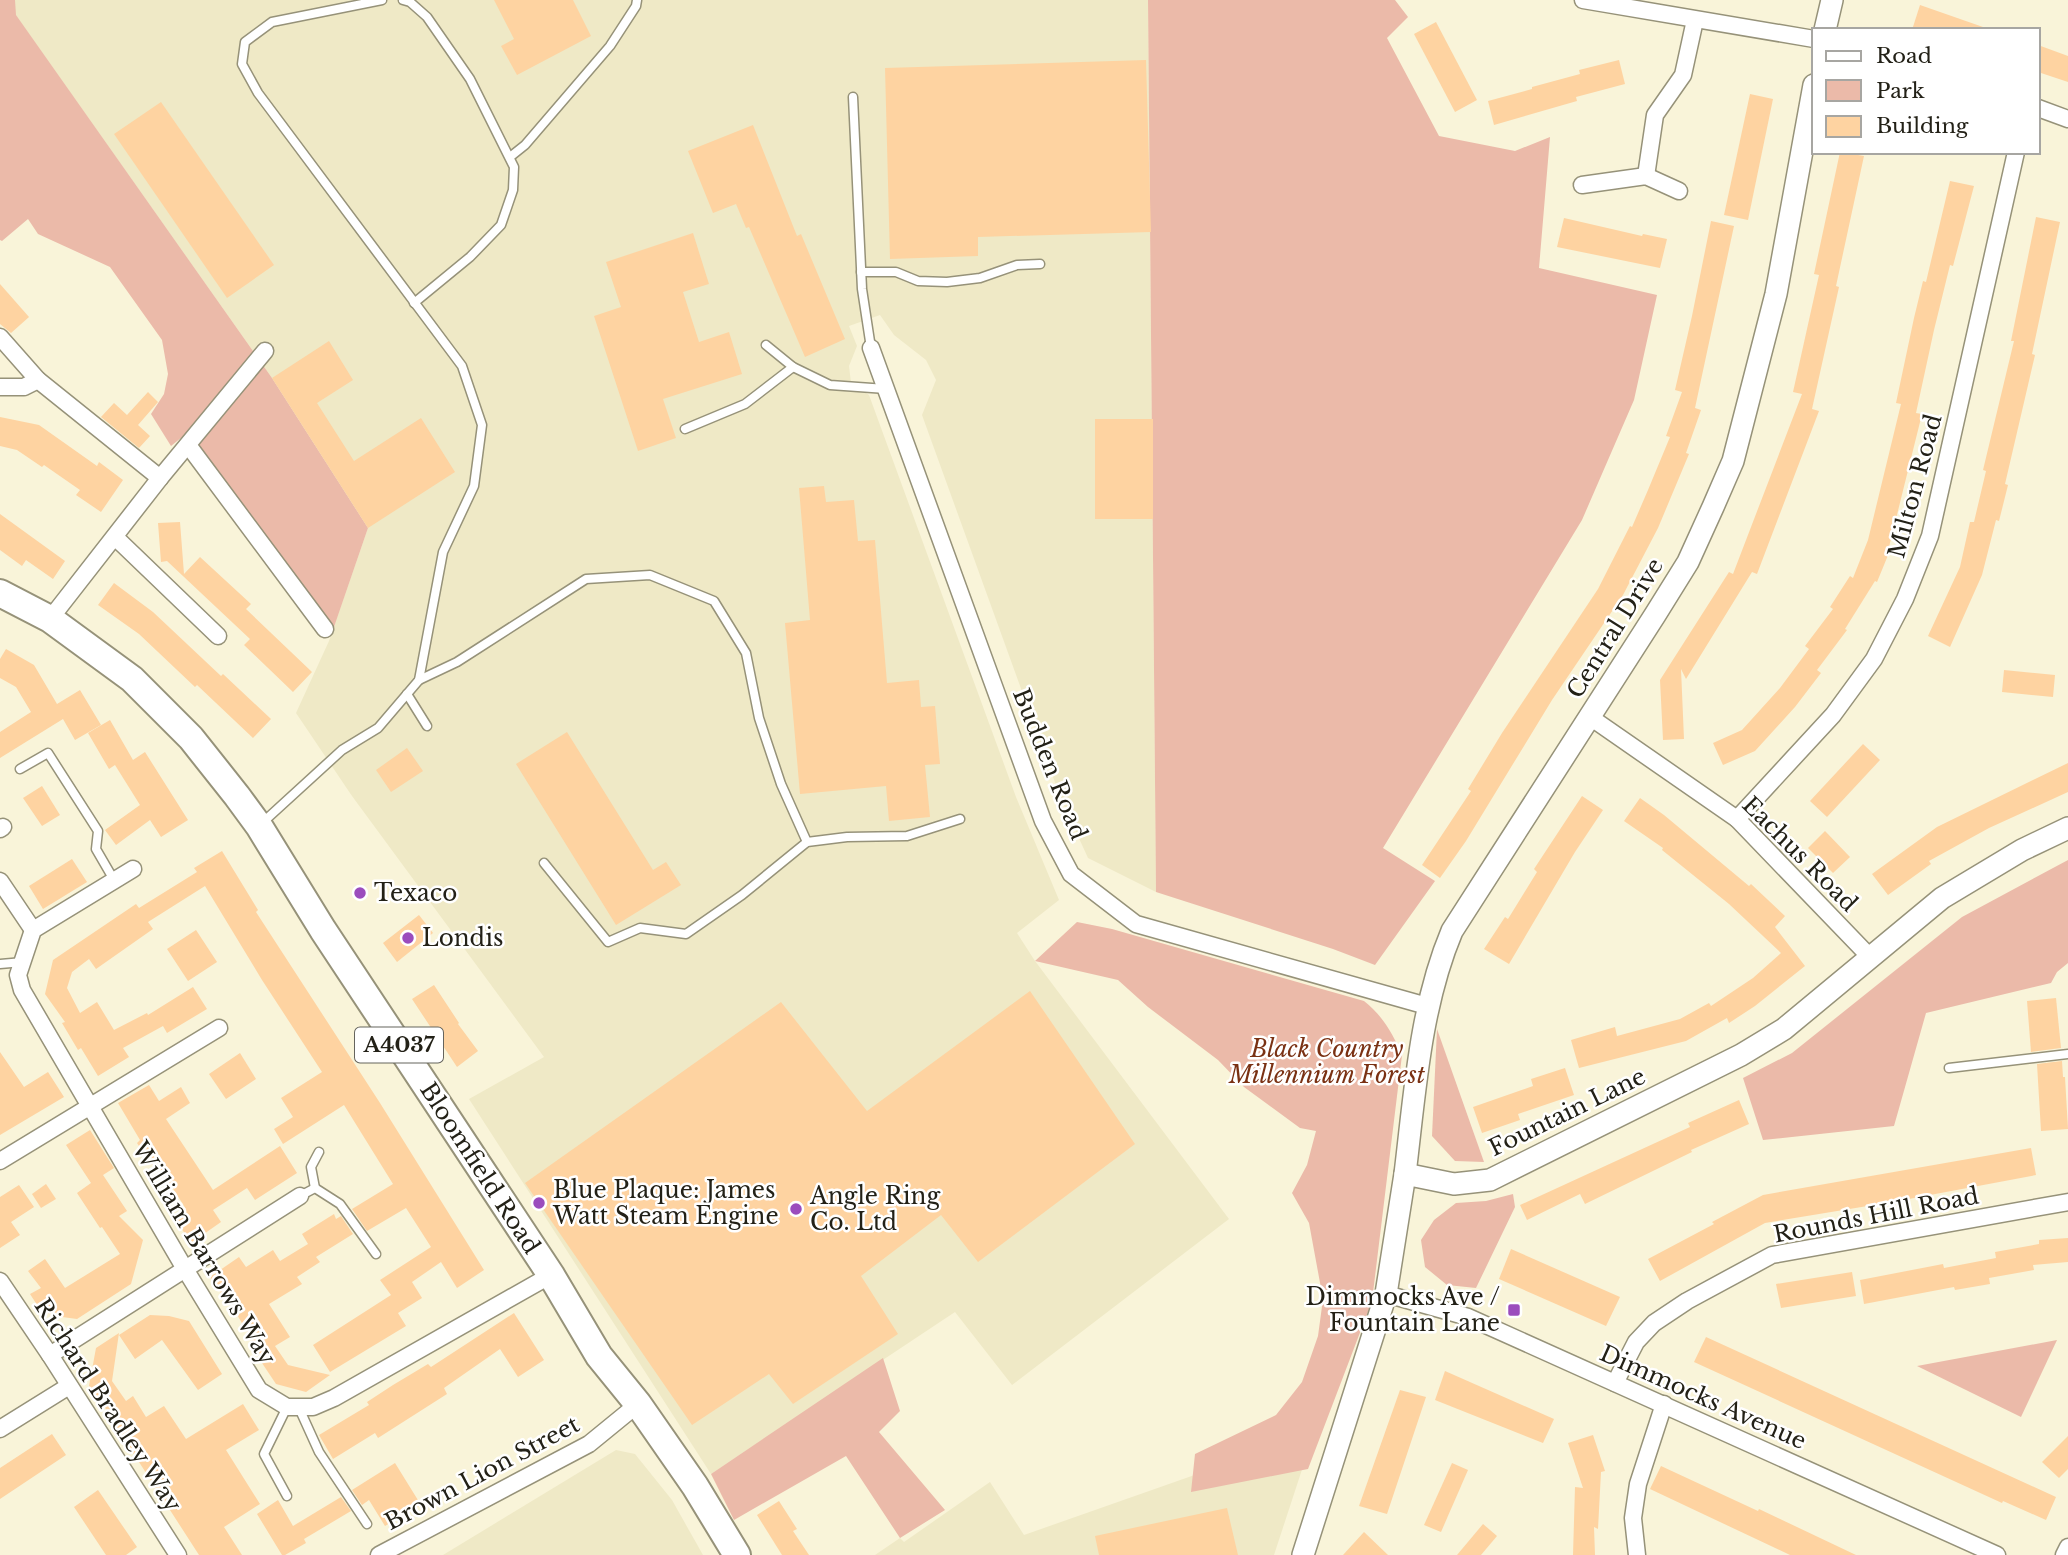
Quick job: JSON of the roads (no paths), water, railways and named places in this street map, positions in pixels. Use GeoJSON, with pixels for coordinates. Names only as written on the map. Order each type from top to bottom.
{"type":"FeatureCollection","features":[{"type":"Feature","properties":{"kind":"main road","name":"Bloomfield Road"},"geometry":{"type":"LineString","coordinates":[[0,593],[50,619],[132,679],[191,738],[259,826],[323,930],[551,1275],[599,1356],[638,1404],[695,1486],[737,1555]]}},
{"type":"Feature","properties":{"kind":"street"},"geometry":{"type":"LineString","coordinates":[[1583,0],[1812,39]]}},
{"type":"Feature","properties":{"kind":"street"},"geometry":{"type":"LineString","coordinates":[[1825,28],[1832,0]]}},
{"type":"Feature","properties":{"kind":"street"},"geometry":{"type":"LineString","coordinates":[[1646,176],[1655,115],[1683,75],[1695,20]]}},
{"type":"Feature","properties":{"kind":"street","name":"Central Drive"},"geometry":{"type":"LineString","coordinates":[[1405,1174],[1427,1006],[1452,931],[1688,562],[1733,461],[1776,294],[1812,96]]}},
{"type":"Feature","properties":{"kind":"street"},"geometry":{"type":"LineString","coordinates":[[2040,109],[2068,119]]}},
{"type":"Feature","properties":{"kind":"street","name":"Milton Road"},"geometry":{"type":"LineString","coordinates":[[1737,818],[1833,715],[1874,659],[1905,599],[1930,536],[2016,154]]}},
{"type":"Feature","properties":{"kind":"street"},"geometry":{"type":"LineString","coordinates":[[1582,185],[1646,176],[1679,191]]}},
{"type":"Feature","properties":{"kind":"street"},"geometry":{"type":"LineString","coordinates":[[0,337],[38,380],[160,478]]}},
{"type":"Feature","properties":{"kind":"street","name":"Budden Road"},"geometry":{"type":"LineString","coordinates":[[871,348],[1043,821],[1071,874],[1136,924],[1427,1006]]}},
{"type":"Feature","properties":{"kind":"street"},"geometry":{"type":"LineString","coordinates":[[50,619],[160,478],[265,351]]}},
{"type":"Feature","properties":{"kind":"street"},"geometry":{"type":"LineString","coordinates":[[0,387],[24,387],[38,380]]}},
{"type":"Feature","properties":{"kind":"street"},"geometry":{"type":"LineString","coordinates":[[188,445],[325,629]]}},
{"type":"Feature","properties":{"kind":"street"},"geometry":{"type":"LineString","coordinates":[[115,537],[218,636]]}},
{"type":"Feature","properties":{"kind":"street","name":"Eachus Road"},"geometry":{"type":"LineString","coordinates":[[1590,717],[1737,818],[1870,957]]}},
{"type":"Feature","properties":{"kind":"street","name":"Fountain Lane"},"geometry":{"type":"LineString","coordinates":[[1405,1174],[1454,1184],[1490,1180],[1741,1055],[1784,1029],[1942,898],[2022,850],[2068,828]]}},
{"type":"Feature","properties":{"kind":"street"},"geometry":{"type":"LineString","coordinates":[[23,961],[33,930],[133,869]]}},
{"type":"Feature","properties":{"kind":"street"},"geometry":{"type":"LineString","coordinates":[[0,881],[33,930]]}},
{"type":"Feature","properties":{"kind":"street","name":"William Barrows Way"},"geometry":{"type":"LineString","coordinates":[[23,961],[18,975],[22,990],[185,1269],[259,1390],[293,1408]]}},
{"type":"Feature","properties":{"kind":"street"},"geometry":{"type":"LineString","coordinates":[[0,1161],[219,1028]]}},
{"type":"Feature","properties":{"kind":"street"},"geometry":{"type":"LineString","coordinates":[[1303,1555],[1386,1293],[1405,1174]]}},
{"type":"Feature","properties":{"kind":"street"},"geometry":{"type":"LineString","coordinates":[[50,1355],[300,1196]]}},
{"type":"Feature","properties":{"kind":"street","name":"Rounds Hill Road"},"geometry":{"type":"LineString","coordinates":[[1615,1383],[1636,1342],[1654,1322],[1772,1255],[2068,1202]]}},
{"type":"Feature","properties":{"kind":"street"},"geometry":{"type":"LineString","coordinates":[[293,1408],[313,1407],[334,1398],[551,1275]]}},
{"type":"Feature","properties":{"kind":"street","name":"Richard Bradley Way"},"geometry":{"type":"LineString","coordinates":[[0,1281],[178,1555]]}},
{"type":"Feature","properties":{"kind":"street","name":"Dimmocks Avenue"},"geometry":{"type":"LineString","coordinates":[[1386,1293],[1468,1317],[1997,1555]]}},
{"type":"Feature","properties":{"kind":"street"},"geometry":{"type":"LineString","coordinates":[[0,1429],[69,1385]]}},
{"type":"Feature","properties":{"kind":"street","name":"Brown Lion Street"},"geometry":{"type":"LineString","coordinates":[[379,1555],[589,1444],[638,1404]]}},
{"type":"Feature","properties":{"kind":"street"},"geometry":{"type":"LineString","coordinates":[[1637,1555],[1633,1517],[1638,1484],[1664,1404]]}},
{"type":"Feature","properties":{"kind":"street"},"geometry":{"type":"LineString","coordinates":[[2064,1555],[2068,1547]]}},
{"type":"Feature","properties":{"kind":"lane"},"geometry":{"type":"LineString","coordinates":[[382,0],[272,22],[245,43],[242,64],[258,93],[461,366],[482,425],[474,486],[443,552],[419,680]]}},
{"type":"Feature","properties":{"kind":"lane"},"geometry":{"type":"LineString","coordinates":[[403,0],[410,2],[427,18],[470,79],[514,167],[513,190],[501,225],[470,257],[414,303]]}},
{"type":"Feature","properties":{"kind":"lane"},"geometry":{"type":"LineString","coordinates":[[510,157],[525,145],[610,46],[636,6],[637,0]]}},
{"type":"Feature","properties":{"kind":"lane"},"geometry":{"type":"LineString","coordinates":[[853,97],[864,308],[871,348]]}},
{"type":"Feature","properties":{"kind":"lane"},"geometry":{"type":"LineString","coordinates":[[862,272],[896,272],[918,281],[947,282],[980,278],[1017,265],[1040,264]]}},
{"type":"Feature","properties":{"kind":"lane"},"geometry":{"type":"LineString","coordinates":[[766,345],[793,367],[830,385],[886,389]]}},
{"type":"Feature","properties":{"kind":"lane"},"geometry":{"type":"LineString","coordinates":[[685,429],[745,404],[793,367]]}},
{"type":"Feature","properties":{"kind":"lane"},"geometry":{"type":"LineString","coordinates":[[259,826],[342,750],[378,728],[419,680],[457,662],[586,579],[650,575],[714,601],[746,653],[759,718],[781,784],[807,842]]}},
{"type":"Feature","properties":{"kind":"lane"},"geometry":{"type":"LineString","coordinates":[[407,694],[427,726]]}},
{"type":"Feature","properties":{"kind":"lane"},"geometry":{"type":"LineString","coordinates":[[20,769],[48,753],[98,831],[96,849],[114,880]]}},
{"type":"Feature","properties":{"kind":"lane"},"geometry":{"type":"LineString","coordinates":[[544,863],[608,942],[640,928],[686,934],[742,895],[807,842],[847,837],[907,835],[960,819]]}},
{"type":"Feature","properties":{"kind":"lane"},"geometry":{"type":"LineString","coordinates":[[0,964],[23,961]]}},
{"type":"Feature","properties":{"kind":"lane"},"geometry":{"type":"LineString","coordinates":[[1949,1068],[2068,1054]]}},
{"type":"Feature","properties":{"kind":"lane"},"geometry":{"type":"LineString","coordinates":[[319,1152],[311,1167],[315,1188],[340,1205],[376,1254]]}},
{"type":"Feature","properties":{"kind":"lane"},"geometry":{"type":"LineString","coordinates":[[300,1196],[315,1188]]}},
{"type":"Feature","properties":{"kind":"lane"},"geometry":{"type":"LineString","coordinates":[[287,1496],[264,1454],[293,1408],[367,1524]]}},
{"type":"Feature","properties":{"kind":"place","name":"Texaco"},"geometry":{"type":"Point","coordinates":[360,893]}},
{"type":"Feature","properties":{"kind":"place","name":"Londis"},"geometry":{"type":"Point","coordinates":[408,938]}},
{"type":"Feature","properties":{"kind":"place","name":"Blue Plaque: James Watt Steam Engine"},"geometry":{"type":"Point","coordinates":[539,1203]}},
{"type":"Feature","properties":{"kind":"place","name":"Angle Ring Co. Ltd"},"geometry":{"type":"Point","coordinates":[796,1209]}},
{"type":"Feature","properties":{"kind":"place","name":"Dimmocks Ave / Fountain Lane"},"geometry":{"type":"Point","coordinates":[1514,1310]}},
{"type":"Feature","properties":{"kind":"park label","name":"Black Country Millennium Forest"},"geometry":{"type":"Point","coordinates":[1327,1062]}}]}
